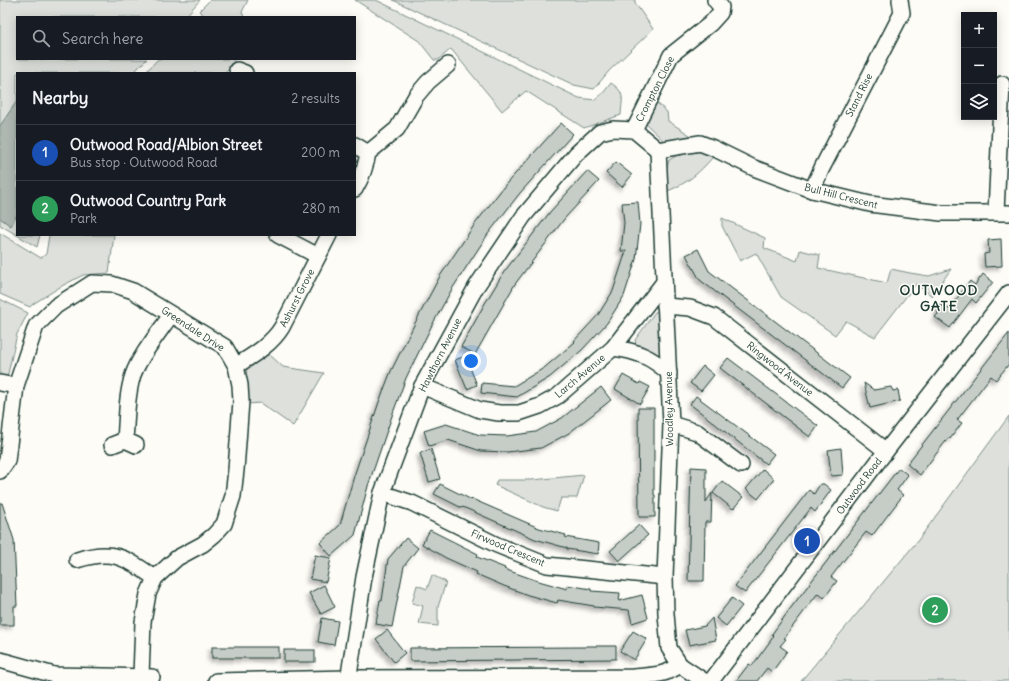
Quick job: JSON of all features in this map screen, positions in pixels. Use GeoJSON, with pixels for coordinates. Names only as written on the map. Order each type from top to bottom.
{"type":"FeatureCollection","features":[{"type":"Feature","properties":{"kind":"street","name":"Crompton Close"},"geometry":{"type":"LineString","coordinates":[[634,130],[671,55],[710,24],[720,13],[721,7],[715,0]]}},
{"type":"Feature","properties":{"kind":"street","name":"Stand Rise"},"geometry":{"type":"LineString","coordinates":[[812,190],[902,13],[900,0]]}},
{"type":"Feature","properties":{"kind":"street"},"geometry":{"type":"LineString","coordinates":[[356,187],[367,164],[368,153],[397,129],[416,96],[428,82],[448,65]]}},
{"type":"Feature","properties":{"kind":"street"},"geometry":{"type":"LineString","coordinates":[[1002,84],[1003,212]]}},
{"type":"Feature","properties":{"kind":"street","name":"Hawthorn Avenue"},"geometry":{"type":"LineString","coordinates":[[348,679],[364,577],[382,493],[422,386],[476,287],[523,217],[576,154],[600,132],[613,129],[634,130]]}},
{"type":"Feature","properties":{"kind":"street"},"geometry":{"type":"LineString","coordinates":[[634,130],[658,150]]}},
{"type":"Feature","properties":{"kind":"street","name":"Bull Hill Crescent"},"geometry":{"type":"LineString","coordinates":[[658,150],[700,144],[714,148],[754,168],[812,190],[870,204],[941,213],[1003,212]]}},
{"type":"Feature","properties":{"kind":"street"},"geometry":{"type":"LineString","coordinates":[[356,146],[368,153]]}},
{"type":"Feature","properties":{"kind":"street","name":"Woodley Avenue"},"geometry":{"type":"LineString","coordinates":[[658,150],[671,424],[665,577],[666,614],[669,648],[680,664]]}},
{"type":"Feature","properties":{"kind":"street"},"geometry":{"type":"LineString","coordinates":[[280,236],[318,256]]}},
{"type":"Feature","properties":{"kind":"street","name":"Ashurst Grove"},"geometry":{"type":"LineString","coordinates":[[236,366],[256,353],[276,337],[328,236]]}},
{"type":"Feature","properties":{"kind":"street","name":"Larch Avenue"},"geometry":{"type":"LineString","coordinates":[[422,386],[480,410],[499,413],[519,413],[540,406],[558,396],[613,348],[664,282]]}},
{"type":"Feature","properties":{"kind":"street","name":"Greendale Drive"},"geometry":{"type":"LineString","coordinates":[[0,471],[7,461],[16,386],[36,326],[56,306],[92,283],[112,284],[133,291],[225,347],[236,366],[240,385],[241,401],[236,470],[233,496],[229,510],[224,524],[214,535],[203,544],[177,558],[155,578],[148,594],[142,622],[147,676],[104,679],[54,675],[0,660]]}},
{"type":"Feature","properties":{"kind":"street","name":"Outwood Road"},"geometry":{"type":"LineString","coordinates":[[711,681],[886,451],[1009,293]]}},
{"type":"Feature","properties":{"kind":"street","name":"Ringwood Avenue"},"geometry":{"type":"LineString","coordinates":[[665,306],[690,308],[714,318],[886,451]]}},
{"type":"Feature","properties":{"kind":"street"},"geometry":{"type":"LineString","coordinates":[[124,444],[128,394],[133,375],[171,314]]}},
{"type":"Feature","properties":{"kind":"street"},"geometry":{"type":"LineString","coordinates":[[613,348],[628,350],[643,355],[657,362],[669,372]]}},
{"type":"Feature","properties":{"kind":"street"},"geometry":{"type":"LineString","coordinates":[[0,383],[16,386]]}},
{"type":"Feature","properties":{"kind":"street"},"geometry":{"type":"LineString","coordinates":[[671,424],[697,432],[741,465]]}},
{"type":"Feature","properties":{"kind":"street","name":"Firwood Crescent"},"geometry":{"type":"LineString","coordinates":[[382,493],[412,503],[497,545],[547,564],[665,577]]}},
{"type":"Feature","properties":{"kind":"street"},"geometry":{"type":"LineString","coordinates":[[83,554],[118,556],[136,565],[155,578]]}},
{"type":"Feature","properties":{"kind":"street"},"geometry":{"type":"LineString","coordinates":[[216,681],[633,677],[664,674],[673,670],[680,664],[704,681]]}},
{"type":"Feature","properties":{"kind":"shaded area"},"geometry":{"type":"Polygon","coordinates":[[[0,0],[200,0],[186,16],[16,16],[16,60],[146,60],[134,72],[16,72],[16,102],[0,126],[0,0]]]}},
{"type":"Feature","properties":{"kind":"shaded area"},"geometry":{"type":"Polygon","coordinates":[[[210,0],[248,0],[242,12],[244,16],[205,16],[199,11],[210,0]]]}},
{"type":"Feature","properties":{"kind":"shaded area"},"geometry":{"type":"Polygon","coordinates":[[[355,0],[376,0],[579,98],[595,100],[611,83],[619,90],[622,96],[621,115],[584,128],[526,91],[502,111],[451,49],[438,60],[434,60],[419,41],[355,0]]]}},
{"type":"Feature","properties":{"kind":"shaded area"},"geometry":{"type":"Polygon","coordinates":[[[393,0],[635,0],[635,3],[653,29],[609,71],[594,89],[574,85],[393,0]]]}},
{"type":"Feature","properties":{"kind":"shaded area"},"geometry":{"type":"Polygon","coordinates":[[[157,60],[234,60],[235,63],[226,72],[146,72],[157,60]]]}},
{"type":"Feature","properties":{"kind":"shaded area"},"geometry":{"type":"Polygon","coordinates":[[[16,102],[16,216],[11,226],[0,218],[0,126],[16,102]]]}},
{"type":"Feature","properties":{"kind":"shaded area"},"geometry":{"type":"Polygon","coordinates":[[[656,102],[667,112],[668,121],[693,137],[665,142],[646,124],[656,102]]]}},
{"type":"Feature","properties":{"kind":"shaded area"},"geometry":{"type":"Polygon","coordinates":[[[699,150],[713,157],[693,177],[668,191],[665,175],[669,160],[681,153],[699,150]]]}},
{"type":"Feature","properties":{"kind":"shaded area"},"geometry":{"type":"Polygon","coordinates":[[[16,216],[16,235],[0,225],[0,218],[11,226],[16,216]]]}},
{"type":"Feature","properties":{"kind":"shaded area"},"geometry":{"type":"Polygon","coordinates":[[[722,218],[765,238],[764,248],[797,261],[800,250],[820,255],[818,268],[887,283],[891,269],[929,276],[951,269],[932,296],[916,284],[875,337],[846,321],[835,335],[781,297],[756,253],[740,261],[722,226],[722,218]]]}},
{"type":"Feature","properties":{"kind":"shaded area"},"geometry":{"type":"Polygon","coordinates":[[[0,233],[41,258],[46,254],[49,236],[114,236],[109,273],[83,275],[60,287],[30,307],[0,294],[0,233]]]}},
{"type":"Feature","properties":{"kind":"shaded area"},"geometry":{"type":"Polygon","coordinates":[[[18,236],[40,236],[37,247],[18,236]]]}},
{"type":"Feature","properties":{"kind":"shaded area"},"geometry":{"type":"Polygon","coordinates":[[[0,299],[28,313],[17,334],[7,378],[0,377],[0,299]]]}},
{"type":"Feature","properties":{"kind":"shaded area"},"geometry":{"type":"Polygon","coordinates":[[[657,311],[660,311],[660,354],[657,355],[636,345],[635,340],[657,311]]]}},
{"type":"Feature","properties":{"kind":"shaded area"},"geometry":{"type":"Polygon","coordinates":[[[269,354],[283,367],[324,373],[293,426],[260,403],[248,404],[248,392],[245,376],[246,371],[248,368],[269,354]]]}},
{"type":"Feature","properties":{"kind":"shaded area"},"geometry":{"type":"Polygon","coordinates":[[[1009,416],[1009,681],[801,681],[919,539],[1009,416]]]}},
{"type":"Feature","properties":{"kind":"shaded area"},"geometry":{"type":"Polygon","coordinates":[[[584,475],[577,498],[561,498],[557,511],[543,507],[495,485],[497,480],[532,480],[584,475]]]}},
{"type":"Feature","properties":{"kind":"shaded area"},"geometry":{"type":"Polygon","coordinates":[[[432,575],[446,582],[438,607],[438,626],[419,624],[423,606],[412,603],[417,585],[427,589],[432,575]]]}},
{"type":"Feature","properties":{"kind":"building"},"geometry":{"type":"Polygon","coordinates":[[[561,123],[573,134],[520,193],[488,234],[452,289],[431,327],[406,378],[394,410],[368,486],[355,535],[331,556],[320,543],[340,525],[354,476],[379,402],[391,371],[415,323],[440,276],[475,224],[506,184],[561,123]]]}},
{"type":"Feature","properties":{"kind":"building"},"geometry":{"type":"Polygon","coordinates":[[[616,162],[632,175],[622,187],[606,173],[616,162]]]}},
{"type":"Feature","properties":{"kind":"building"},"geometry":{"type":"Polygon","coordinates":[[[587,171],[599,181],[565,218],[515,284],[469,365],[477,385],[467,389],[455,360],[473,353],[461,347],[484,305],[504,272],[550,212],[587,171]]]}},
{"type":"Feature","properties":{"kind":"building"},"geometry":{"type":"Polygon","coordinates":[[[638,202],[640,224],[636,259],[624,296],[607,323],[582,350],[550,377],[517,397],[481,393],[482,383],[514,386],[544,368],[575,342],[574,341],[598,315],[613,291],[626,251],[621,251],[624,223],[622,203],[638,202]]]}},
{"type":"Feature","properties":{"kind":"building"},"geometry":{"type":"Polygon","coordinates":[[[1001,239],[1002,266],[985,267],[984,254],[989,253],[988,240],[1001,239]]]}},
{"type":"Feature","properties":{"kind":"building"},"geometry":{"type":"Polygon","coordinates":[[[698,249],[709,271],[850,378],[842,388],[700,280],[686,255],[698,249]]]}},
{"type":"Feature","properties":{"kind":"building"},"geometry":{"type":"Polygon","coordinates":[[[983,274],[993,282],[976,303],[972,299],[950,328],[935,317],[938,314],[938,304],[949,309],[970,281],[975,285],[983,274]]]}},
{"type":"Feature","properties":{"kind":"building"},"geometry":{"type":"Polygon","coordinates":[[[1009,333],[1009,364],[996,380],[991,376],[957,420],[962,423],[950,439],[949,437],[920,475],[907,464],[1009,333]]]}},
{"type":"Feature","properties":{"kind":"building"},"geometry":{"type":"Polygon","coordinates":[[[728,358],[818,426],[810,437],[720,368],[728,358]]]}},
{"type":"Feature","properties":{"kind":"building"},"geometry":{"type":"Polygon","coordinates":[[[703,366],[714,375],[701,391],[690,383],[703,366]]]}},
{"type":"Feature","properties":{"kind":"building"},"geometry":{"type":"Polygon","coordinates":[[[623,375],[639,384],[640,382],[650,387],[640,404],[615,389],[623,375]]]}},
{"type":"Feature","properties":{"kind":"building"},"geometry":{"type":"Polygon","coordinates":[[[864,383],[874,390],[891,387],[893,391],[898,390],[900,401],[870,408],[864,383]]]}},
{"type":"Feature","properties":{"kind":"building"},"geometry":{"type":"Polygon","coordinates":[[[601,387],[611,400],[569,433],[541,448],[507,452],[481,451],[448,440],[429,446],[424,431],[446,424],[480,435],[507,436],[536,432],[562,418],[601,387]]]}},
{"type":"Feature","properties":{"kind":"building"},"geometry":{"type":"Polygon","coordinates":[[[696,396],[774,454],[766,464],[690,404],[696,396]]]}},
{"type":"Feature","properties":{"kind":"building"},"geometry":{"type":"Polygon","coordinates":[[[638,408],[654,408],[655,517],[639,517],[638,408]]]}},
{"type":"Feature","properties":{"kind":"building"},"geometry":{"type":"Polygon","coordinates":[[[841,448],[843,475],[831,476],[828,450],[841,448]]]}},
{"type":"Feature","properties":{"kind":"building"},"geometry":{"type":"Polygon","coordinates":[[[431,449],[440,479],[429,482],[420,453],[431,449]]]}},
{"type":"Feature","properties":{"kind":"building"},"geometry":{"type":"Polygon","coordinates":[[[691,467],[706,468],[706,502],[712,493],[711,522],[705,522],[704,581],[688,581],[691,467]]]}},
{"type":"Feature","properties":{"kind":"building"},"geometry":{"type":"Polygon","coordinates":[[[899,468],[908,475],[897,490],[903,495],[872,536],[866,532],[831,577],[837,581],[824,598],[818,593],[784,638],[786,639],[780,646],[787,651],[772,672],[767,668],[757,681],[736,681],[749,664],[752,666],[774,636],[772,634],[790,609],[899,468]]]}},
{"type":"Feature","properties":{"kind":"building"},"geometry":{"type":"Polygon","coordinates":[[[763,469],[774,479],[758,499],[746,489],[763,469]]]}},
{"type":"Feature","properties":{"kind":"building"},"geometry":{"type":"Polygon","coordinates":[[[722,481],[743,497],[733,509],[713,493],[722,481]]]}},
{"type":"Feature","properties":{"kind":"building"},"geometry":{"type":"Polygon","coordinates":[[[440,484],[472,500],[539,528],[566,535],[565,537],[599,543],[598,554],[567,549],[535,539],[463,507],[462,508],[434,494],[440,484]]]}},
{"type":"Feature","properties":{"kind":"building"},"geometry":{"type":"Polygon","coordinates":[[[820,484],[824,484],[831,490],[815,512],[811,508],[745,593],[735,586],[809,490],[814,494],[820,484]]]}},
{"type":"Feature","properties":{"kind":"building"},"geometry":{"type":"Polygon","coordinates":[[[0,503],[2,503],[14,540],[17,606],[14,606],[14,625],[0,625],[0,503]]]}},
{"type":"Feature","properties":{"kind":"building"},"geometry":{"type":"Polygon","coordinates":[[[639,525],[648,535],[619,561],[610,551],[639,525]]]}},
{"type":"Feature","properties":{"kind":"building"},"geometry":{"type":"Polygon","coordinates":[[[430,530],[478,554],[477,557],[505,568],[504,569],[535,580],[567,589],[567,585],[591,589],[591,591],[620,593],[619,601],[642,595],[648,618],[632,623],[629,610],[594,607],[558,600],[557,603],[528,595],[504,586],[476,574],[477,572],[446,558],[422,544],[430,530]]]}},
{"type":"Feature","properties":{"kind":"building"},"geometry":{"type":"Polygon","coordinates":[[[406,538],[418,548],[404,566],[392,627],[376,624],[380,600],[382,601],[388,559],[406,538]]]}},
{"type":"Feature","properties":{"kind":"building"},"geometry":{"type":"Polygon","coordinates":[[[315,555],[331,558],[326,582],[310,579],[315,555]]]}},
{"type":"Feature","properties":{"kind":"building"},"geometry":{"type":"Polygon","coordinates":[[[324,585],[335,607],[321,614],[309,593],[324,585]]]}},
{"type":"Feature","properties":{"kind":"building"},"geometry":{"type":"Polygon","coordinates":[[[732,598],[742,606],[726,626],[716,618],[732,598]]]}},
{"type":"Feature","properties":{"kind":"building"},"geometry":{"type":"Polygon","coordinates":[[[322,618],[338,621],[334,645],[318,642],[322,618]]]}},
{"type":"Feature","properties":{"kind":"building"},"geometry":{"type":"Polygon","coordinates":[[[712,618],[716,640],[689,645],[685,630],[705,626],[712,618]]]}},
{"type":"Feature","properties":{"kind":"building"},"geometry":{"type":"Polygon","coordinates":[[[387,630],[405,653],[394,662],[376,639],[387,630]]]}},
{"type":"Feature","properties":{"kind":"building"},"geometry":{"type":"Polygon","coordinates":[[[633,631],[647,639],[634,660],[620,651],[633,631]]]}},
{"type":"Feature","properties":{"kind":"building"},"geometry":{"type":"Polygon","coordinates":[[[616,646],[616,659],[410,661],[410,648],[616,646]]]}},
{"type":"Feature","properties":{"kind":"building"},"geometry":{"type":"Polygon","coordinates":[[[212,647],[279,647],[279,658],[212,658],[212,647]]]}},
{"type":"Feature","properties":{"kind":"building"},"geometry":{"type":"Polygon","coordinates":[[[284,650],[315,650],[315,662],[284,662],[284,650]]]}},
{"type":"Feature","properties":{"kind":"place","name":"Outwood Road/Albion Street"},"geometry":{"type":"Point","coordinates":[807,541]}},
{"type":"Feature","properties":{"kind":"place","name":"Outwood Country Park"},"geometry":{"type":"Point","coordinates":[935,610]}},
{"type":"Feature","properties":{"kind":"district","name":"OUTWOOD GATE"},"geometry":{"type":"Point","coordinates":[939,298]}}]}
